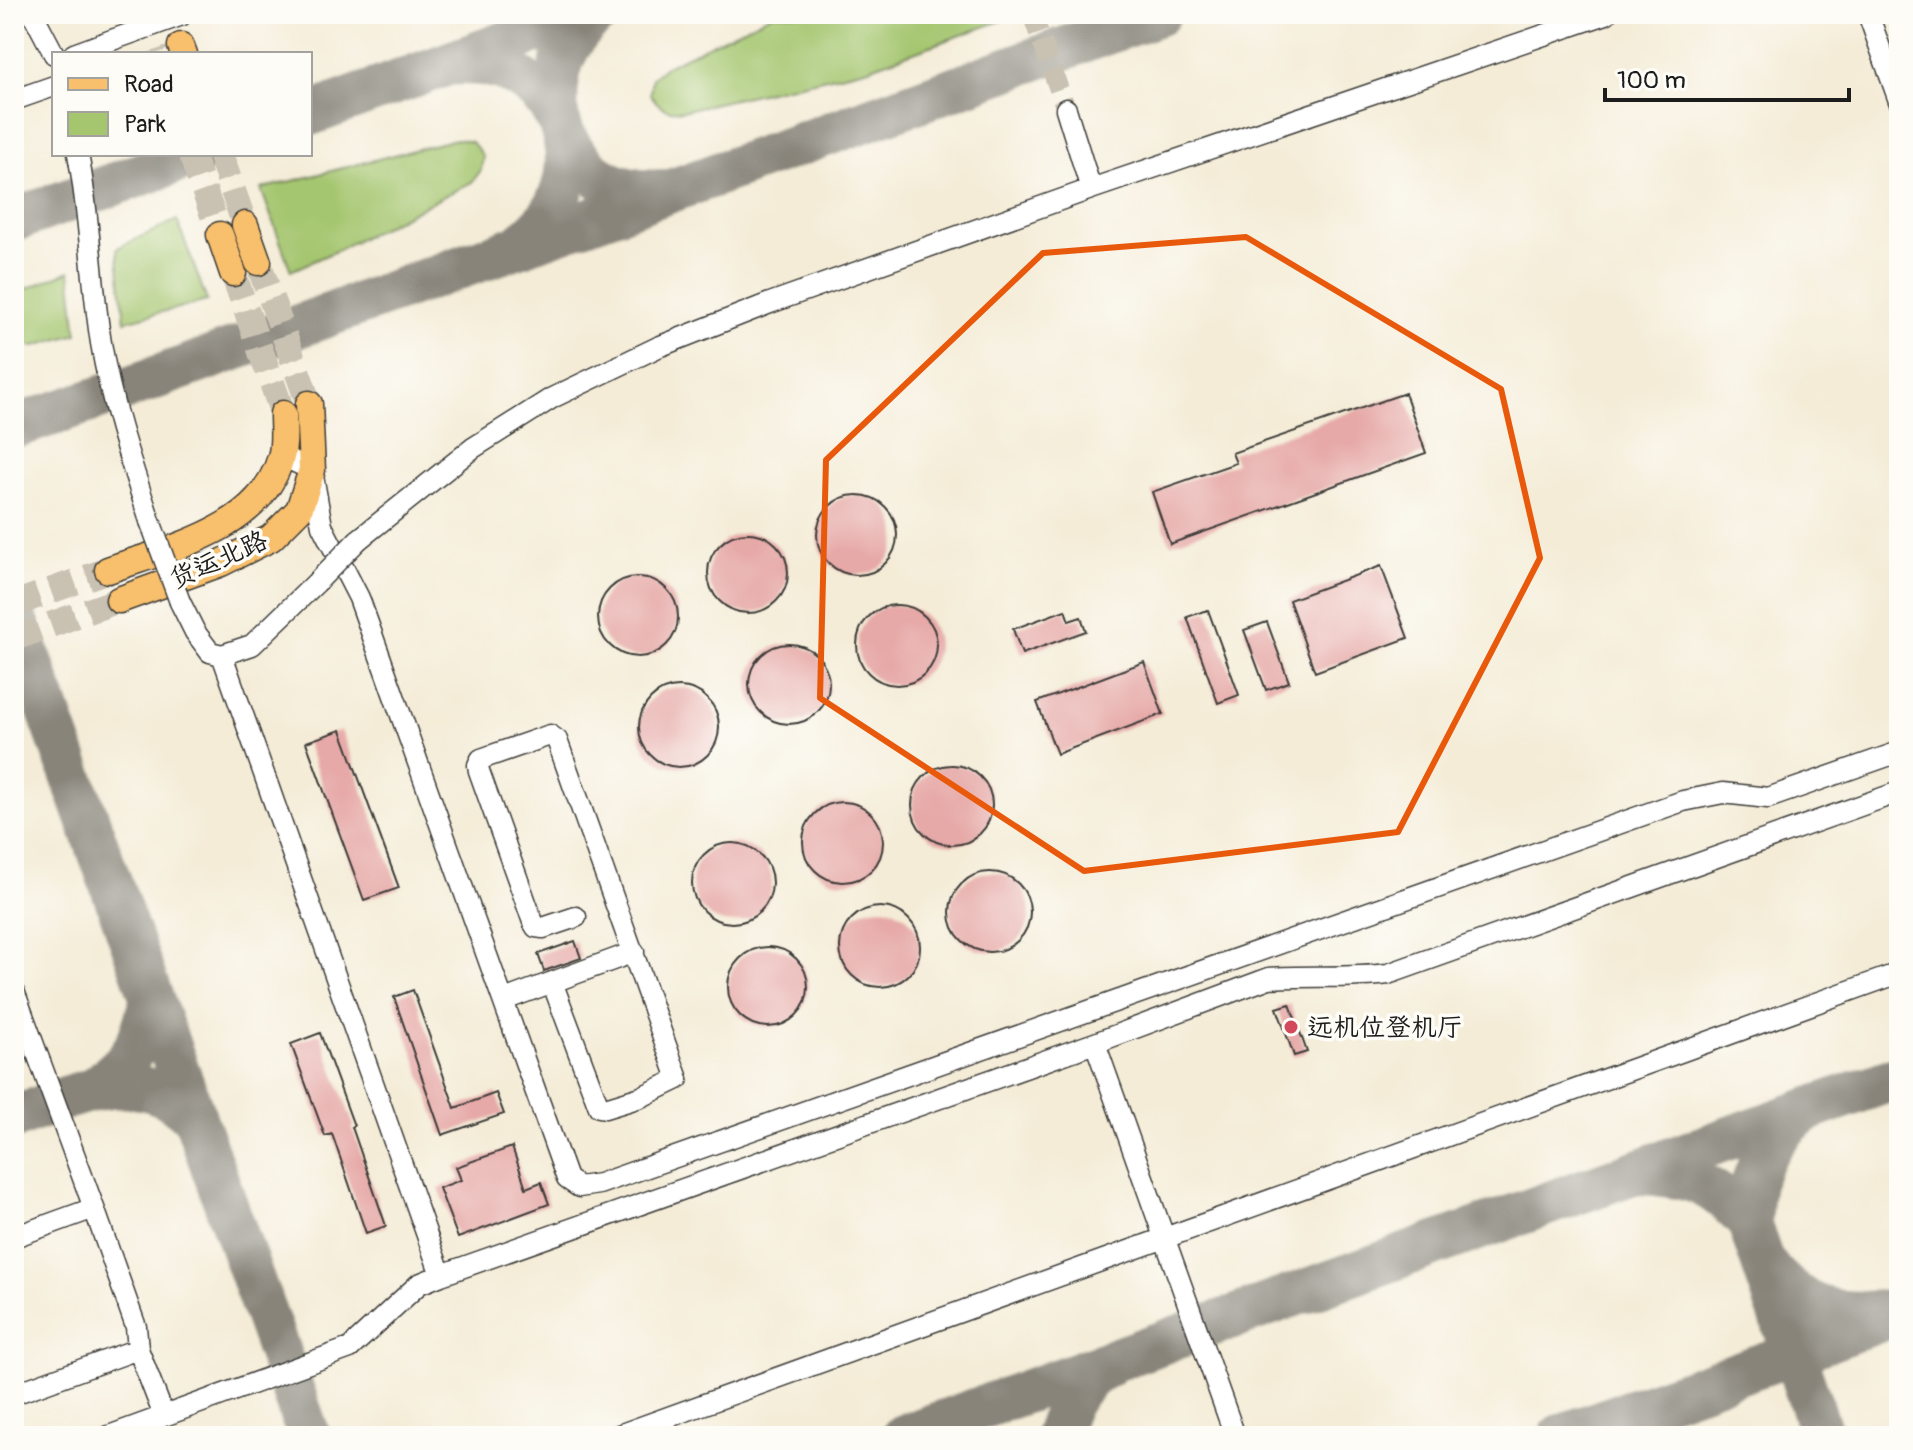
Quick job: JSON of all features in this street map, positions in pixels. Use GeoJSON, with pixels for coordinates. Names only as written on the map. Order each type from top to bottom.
{"type":"FeatureCollection","features":[{"type":"Feature","properties":{"kind":"main road"},"geometry":{"type":"LineString","coordinates":[[245,225],[258,262]]}},
{"type":"Feature","properties":{"kind":"main road"},"geometry":{"type":"LineString","coordinates":[[220,235],[233,273]]}},
{"type":"Feature","properties":{"kind":"main road","name":"货运北路"},"geometry":{"type":"LineString","coordinates":[[119,600],[221,563],[271,538],[299,510],[312,470],[309,404]]}},
{"type":"Feature","properties":{"kind":"main road","name":"货运北路"},"geometry":{"type":"LineString","coordinates":[[108,570],[205,535],[235,518],[264,494],[282,456],[283,414]]}},
{"type":"Feature","properties":{"kind":"lane"},"geometry":{"type":"LineString","coordinates":[[33,14],[53,52]]}},
{"type":"Feature","properties":{"kind":"lane"},"geometry":{"type":"LineString","coordinates":[[79,52],[185,14]]}},
{"type":"Feature","properties":{"kind":"lane"},"geometry":{"type":"LineString","coordinates":[[78,156],[86,194],[101,342],[111,394],[150,521],[180,602],[195,632],[210,652],[222,655],[252,645],[358,540],[473,448],[552,398],[658,347],[770,303],[1091,189],[1606,14]]}},
{"type":"Feature","properties":{"kind":"lane"},"geometry":{"type":"LineString","coordinates":[[1868,14],[1899,101]]}},
{"type":"Feature","properties":{"kind":"lane"},"geometry":{"type":"LineString","coordinates":[[14,100],[52,87]]}},
{"type":"Feature","properties":{"kind":"lane"},"geometry":{"type":"LineString","coordinates":[[1066,109],[1091,189]]}},
{"type":"Feature","properties":{"kind":"lane"},"geometry":{"type":"LineString","coordinates":[[282,456],[312,470],[322,526],[359,598],[567,1179],[579,1187],[599,1184],[1683,801],[1723,793],[1768,798],[1899,752]]}},
{"type":"Feature","properties":{"kind":"lane"},"geometry":{"type":"LineString","coordinates":[[222,655],[441,1275]]}},
{"type":"Feature","properties":{"kind":"lane"},"geometry":{"type":"LineString","coordinates":[[552,982],[599,1107],[641,1097],[675,1082],[679,1076],[555,736],[550,735],[481,759],[479,771],[536,927],[543,928],[576,917]]}},
{"type":"Feature","properties":{"kind":"lane"},"geometry":{"type":"LineString","coordinates":[[109,1436],[350,1348],[419,1284],[441,1275],[1095,1043],[1269,978],[1361,978],[1388,974],[1899,792]]}},
{"type":"Feature","properties":{"kind":"lane"},"geometry":{"type":"LineString","coordinates":[[504,1000],[634,952]]}},
{"type":"Feature","properties":{"kind":"lane"},"geometry":{"type":"LineString","coordinates":[[616,1436],[1899,973]]}},
{"type":"Feature","properties":{"kind":"lane"},"geometry":{"type":"LineString","coordinates":[[14,991],[136,1327],[138,1349],[164,1416]]}},
{"type":"Feature","properties":{"kind":"lane"},"geometry":{"type":"LineString","coordinates":[[1095,1043],[1235,1436]]}},
{"type":"Feature","properties":{"kind":"lane"},"geometry":{"type":"LineString","coordinates":[[14,1237],[94,1208]]}},
{"type":"Feature","properties":{"kind":"lane"},"geometry":{"type":"LineString","coordinates":[[14,1394],[138,1349]]}},
{"type":"Feature","properties":{"kind":"highlighted area"},"geometry":{"type":"Polygon","coordinates":[[[1246,237],[1501,389],[1540,558],[1398,832],[1084,871],[820,698],[826,460],[1043,253],[1246,237]]]}},
{"type":"Feature","properties":{"kind":"green space"},"geometry":{"type":"Polygon","coordinates":[[[773,14],[1020,14],[866,69],[686,110],[665,108],[650,94],[652,78],[668,65],[773,14]]]}},
{"type":"Feature","properties":{"kind":"green space"},"geometry":{"type":"Polygon","coordinates":[[[456,139],[472,142],[483,156],[481,170],[472,182],[291,271],[261,189],[456,139]]]}},
{"type":"Feature","properties":{"kind":"green space"},"geometry":{"type":"Polygon","coordinates":[[[177,220],[207,301],[125,321],[117,248],[177,220]]]}},
{"type":"Feature","properties":{"kind":"green space"},"geometry":{"type":"Polygon","coordinates":[[[70,271],[77,334],[35,346],[14,346],[14,294],[70,271]]]}},
{"type":"Feature","properties":{"kind":"building"},"geometry":{"type":"Polygon","coordinates":[[[1405,393],[1426,453],[1170,544],[1152,492],[1236,463],[1232,453],[1405,393]]]}},
{"type":"Feature","properties":{"kind":"building"},"geometry":{"type":"Polygon","coordinates":[[[857,495],[872,498],[885,507],[894,520],[897,535],[894,550],[885,563],[872,572],[857,575],[842,572],[829,563],[820,550],[817,535],[820,520],[829,507],[842,498],[857,495]]]}},
{"type":"Feature","properties":{"kind":"building"},"geometry":{"type":"Polygon","coordinates":[[[748,533],[763,536],[776,545],[785,558],[788,573],[785,588],[776,601],[763,610],[748,613],[733,610],[720,601],[711,588],[708,573],[711,558],[720,545],[733,536],[748,533]]]}},
{"type":"Feature","properties":{"kind":"building"},"geometry":{"type":"Polygon","coordinates":[[[1381,566],[1408,638],[1315,672],[1289,600],[1381,566]]]}},
{"type":"Feature","properties":{"kind":"building"},"geometry":{"type":"Polygon","coordinates":[[[638,577],[653,580],[666,589],[675,602],[678,617],[675,632],[666,645],[653,654],[638,657],[623,654],[610,645],[601,632],[598,617],[601,602],[610,589],[623,580],[638,577]]]}},
{"type":"Feature","properties":{"kind":"building"},"geometry":{"type":"Polygon","coordinates":[[[897,605],[912,608],[925,617],[934,630],[937,645],[934,660],[925,673],[912,682],[897,685],[882,682],[869,673],[860,660],[857,645],[860,630],[869,617],[882,608],[897,605]]]}},
{"type":"Feature","properties":{"kind":"building"},"geometry":{"type":"Polygon","coordinates":[[[1065,610],[1069,621],[1081,617],[1086,631],[1022,654],[1013,629],[1065,610]]]}},
{"type":"Feature","properties":{"kind":"building"},"geometry":{"type":"Polygon","coordinates":[[[1208,610],[1239,695],[1218,703],[1187,617],[1208,610]]]}},
{"type":"Feature","properties":{"kind":"building"},"geometry":{"type":"Polygon","coordinates":[[[1267,622],[1289,682],[1266,690],[1244,630],[1267,622]]]}},
{"type":"Feature","properties":{"kind":"building"},"geometry":{"type":"Polygon","coordinates":[[[789,644],[804,647],[817,656],[826,669],[829,684],[826,699],[817,712],[804,721],[789,724],[774,721],[761,712],[752,699],[749,684],[752,669],[761,656],[774,647],[789,644]]]}},
{"type":"Feature","properties":{"kind":"building"},"geometry":{"type":"Polygon","coordinates":[[[1144,662],[1163,714],[1057,754],[1037,702],[1144,662]]]}},
{"type":"Feature","properties":{"kind":"building"},"geometry":{"type":"Polygon","coordinates":[[[679,687],[694,690],[707,699],[716,712],[719,727],[716,742],[707,755],[694,764],[679,767],[664,764],[651,755],[642,742],[639,727],[642,712],[651,699],[664,690],[679,687]]]}},
{"type":"Feature","properties":{"kind":"building"},"geometry":{"type":"Polygon","coordinates":[[[341,730],[399,888],[364,900],[306,742],[341,730]]]}},
{"type":"Feature","properties":{"kind":"building"},"geometry":{"type":"Polygon","coordinates":[[[952,765],[967,768],[980,777],[989,790],[992,805],[989,820],[980,833],[967,842],[952,845],[937,842],[924,833],[915,820],[912,805],[915,790],[924,777],[937,768],[952,765]]]}},
{"type":"Feature","properties":{"kind":"building"},"geometry":{"type":"Polygon","coordinates":[[[843,802],[858,805],[871,814],[880,827],[883,842],[880,857],[871,870],[858,879],[843,882],[828,879],[815,870],[806,857],[803,842],[806,827],[815,814],[828,805],[843,802]]]}},
{"type":"Feature","properties":{"kind":"building"},"geometry":{"type":"Polygon","coordinates":[[[732,843],[747,846],[760,855],[769,868],[772,883],[769,898],[760,911],[747,920],[732,923],[717,920],[704,911],[695,898],[692,883],[695,868],[704,855],[717,846],[732,843]]]}},
{"type":"Feature","properties":{"kind":"building"},"geometry":{"type":"Polygon","coordinates":[[[990,872],[1005,875],[1018,884],[1027,897],[1030,912],[1027,927],[1018,940],[1005,949],[990,952],[975,949],[962,940],[953,927],[950,912],[953,897],[962,884],[975,875],[990,872]]]}},
{"type":"Feature","properties":{"kind":"building"},"geometry":{"type":"Polygon","coordinates":[[[880,907],[895,910],[908,919],[917,932],[920,947],[917,962],[908,975],[895,984],[880,987],[865,984],[852,975],[843,962],[840,947],[843,932],[852,919],[865,910],[880,907]]]}},
{"type":"Feature","properties":{"kind":"building"},"geometry":{"type":"Polygon","coordinates":[[[575,941],[581,958],[544,971],[538,954],[575,941]]]}},
{"type":"Feature","properties":{"kind":"building"},"geometry":{"type":"Polygon","coordinates":[[[768,947],[783,950],[796,959],[805,972],[808,987],[805,1002],[796,1015],[783,1024],[768,1027],[753,1024],[740,1015],[731,1002],[728,987],[731,972],[740,959],[753,950],[768,947]]]}},
{"type":"Feature","properties":{"kind":"building"},"geometry":{"type":"Polygon","coordinates":[[[413,990],[455,1108],[496,1093],[504,1114],[442,1135],[394,997],[413,990]]]}},
{"type":"Feature","properties":{"kind":"building","name":"远机位登机厅"},"geometry":{"type":"Polygon","coordinates":[[[1290,1004],[1307,1052],[1294,1056],[1277,1008],[1290,1004]]]}},
{"type":"Feature","properties":{"kind":"building"},"geometry":{"type":"Polygon","coordinates":[[[320,1033],[386,1226],[366,1233],[332,1134],[325,1136],[291,1044],[320,1033]]]}},
{"type":"Feature","properties":{"kind":"building"},"geometry":{"type":"Polygon","coordinates":[[[512,1147],[526,1188],[541,1182],[549,1204],[458,1238],[439,1188],[461,1180],[456,1167],[512,1147]]]}},
{"type":"Feature","properties":{"kind":"taxiway"},"geometry":{"type":"LineString","coordinates":[[312,113],[585,14]]}},
{"type":"Feature","properties":{"kind":"taxiway"},"geometry":{"type":"LineString","coordinates":[[557,114],[557,84],[564,58],[577,34],[598,14]]}},
{"type":"Feature","properties":{"kind":"taxiway"},"geometry":{"type":"LineString","coordinates":[[14,427],[1159,14]]}},
{"type":"Feature","properties":{"kind":"taxiway"},"geometry":{"type":"LineString","coordinates":[[452,63],[473,63],[507,71],[531,86],[549,105],[561,127],[566,151],[565,176],[558,200],[544,223],[523,242]]}},
{"type":"Feature","properties":{"kind":"taxiway"},"geometry":{"type":"LineString","coordinates":[[564,137],[583,163],[605,180],[632,190],[664,191]]}},
{"type":"Feature","properties":{"kind":"taxiway"},"geometry":{"type":"LineString","coordinates":[[14,220],[192,156]]}},
{"type":"Feature","properties":{"kind":"taxiway"},"geometry":{"type":"LineString","coordinates":[[14,614],[309,1436]]}},
{"type":"Feature","properties":{"kind":"taxiway"},"geometry":{"type":"LineString","coordinates":[[93,1089],[127,1060],[139,1040],[152,998]]}},
{"type":"Feature","properties":{"kind":"taxiway"},"geometry":{"type":"LineString","coordinates":[[903,1436],[1899,1077]]}},
{"type":"Feature","properties":{"kind":"taxiway"},"geometry":{"type":"LineString","coordinates":[[14,1118],[88,1091],[126,1086],[164,1095],[195,1117]]}},
{"type":"Feature","properties":{"kind":"taxiway"},"geometry":{"type":"LineString","coordinates":[[1749,1223],[1752,1188],[1760,1163],[1778,1136],[1802,1114]]}},
{"type":"Feature","properties":{"kind":"taxiway"},"geometry":{"type":"LineString","coordinates":[[1638,1173],[1673,1176],[1700,1184],[1724,1199],[1749,1223],[1822,1436]]}},
{"type":"Feature","properties":{"kind":"taxiway"},"geometry":{"type":"LineString","coordinates":[[1766,1266],[1793,1292],[1818,1307],[1848,1313],[1885,1312]]}},
{"type":"Feature","properties":{"kind":"taxiway"},"geometry":{"type":"LineString","coordinates":[[1560,1436],[1899,1313]]}},
{"type":"Feature","properties":{"kind":"taxiway"},"geometry":{"type":"LineString","coordinates":[[1056,1436],[1080,1387],[1106,1366]]}},
{"type":"Feature","properties":{"kind":"tunnel"},"geometry":{"type":"LineString","coordinates":[[141,14],[154,52]]}},
{"type":"Feature","properties":{"kind":"tunnel"},"geometry":{"type":"LineString","coordinates":[[1032,14],[1066,109]]}},
{"type":"Feature","properties":{"kind":"tunnel"},"geometry":{"type":"LineString","coordinates":[[192,156],[220,235]]}},
{"type":"Feature","properties":{"kind":"tunnel"},"geometry":{"type":"LineString","coordinates":[[221,156],[245,225]]}},
{"type":"Feature","properties":{"kind":"tunnel"},"geometry":{"type":"LineString","coordinates":[[258,262],[309,404]]}},
{"type":"Feature","properties":{"kind":"tunnel"},"geometry":{"type":"LineString","coordinates":[[233,273],[283,414]]}},
{"type":"Feature","properties":{"kind":"tunnel"},"geometry":{"type":"LineString","coordinates":[[14,604],[108,570]]}},
{"type":"Feature","properties":{"kind":"tunnel"},"geometry":{"type":"LineString","coordinates":[[14,638],[119,600]]}},
{"type":"Feature","properties":{"kind":"place","name":"远机位登机厅"},"geometry":{"type":"Point","coordinates":[1291,1027]}}]}
